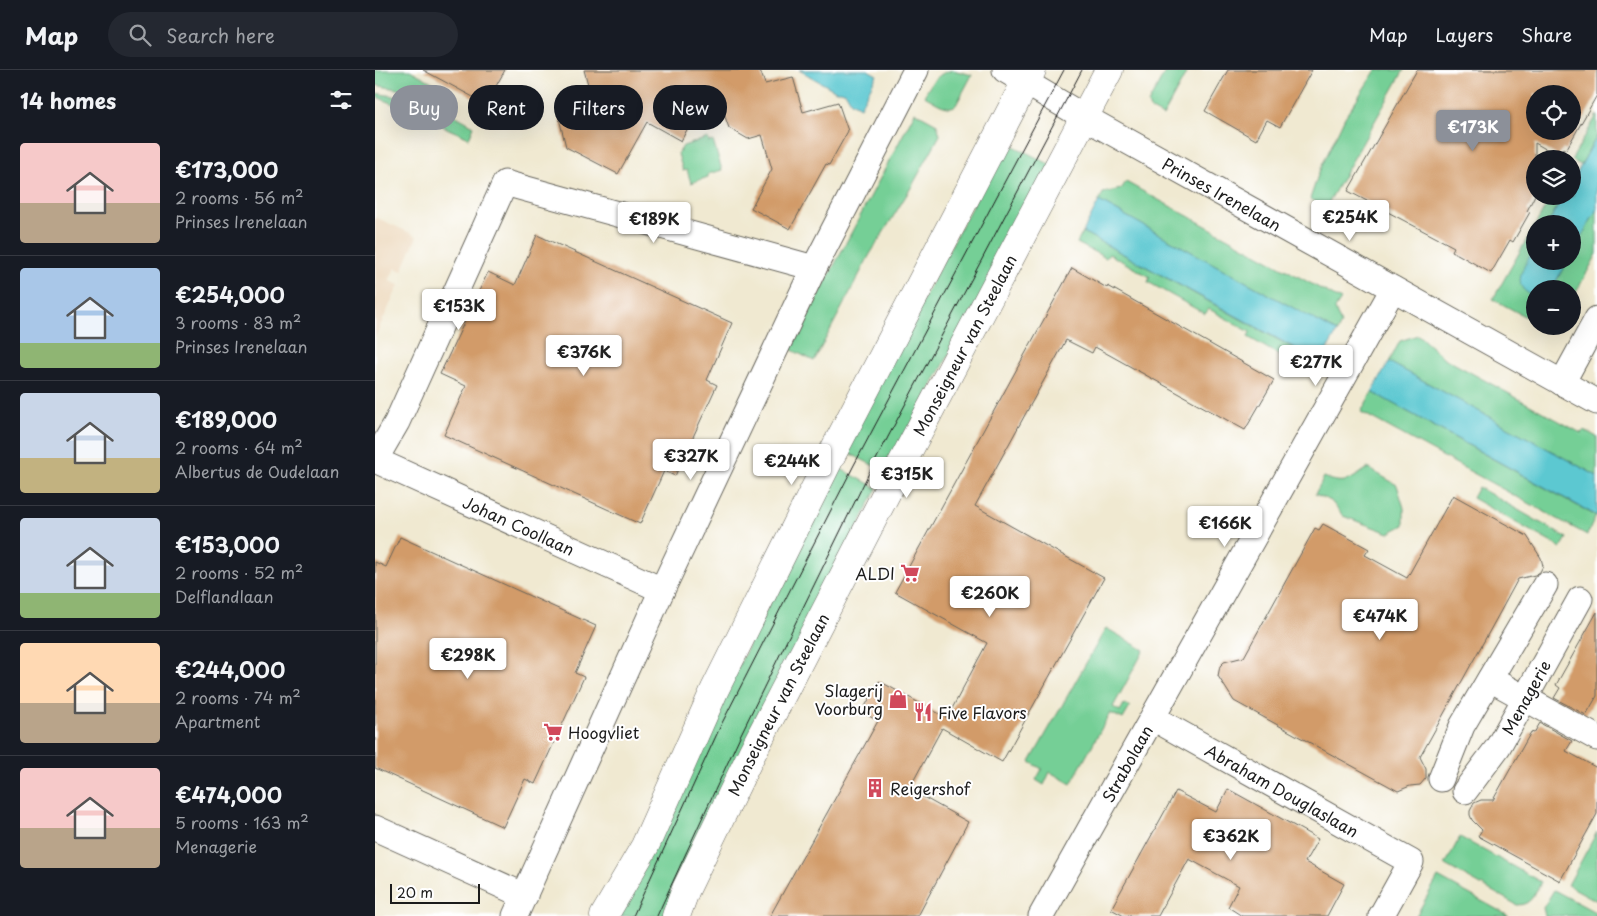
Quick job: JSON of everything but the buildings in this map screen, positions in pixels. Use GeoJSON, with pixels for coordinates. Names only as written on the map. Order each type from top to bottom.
{"type":"FeatureCollection","features":[{"type":"Feature","properties":{"kind":"main road","name":"Monseigneur van Steelaan"},"geometry":{"type":"LineString","coordinates":[[676,916],[686,889],[752,752],[1109,70]]}},
{"type":"Feature","properties":{"kind":"main road"},"geometry":{"type":"LineString","coordinates":[[604,916],[645,846],[715,689],[1021,74]]}},
{"type":"Feature","properties":{"kind":"street"},"geometry":{"type":"LineString","coordinates":[[375,828],[520,906],[662,590],[814,268],[916,70]]}},
{"type":"Feature","properties":{"kind":"street","name":"Prinses Irenelaan"},"geometry":{"type":"LineString","coordinates":[[1021,74],[1084,117],[1597,402]]}},
{"type":"Feature","properties":{"kind":"street"},"geometry":{"type":"LineString","coordinates":[[375,460],[397,422],[505,183],[814,268]]}},
{"type":"Feature","properties":{"kind":"street","name":"Strabolaan"},"geometry":{"type":"LineString","coordinates":[[1041,916],[1393,289]]}},
{"type":"Feature","properties":{"kind":"street"},"geometry":{"type":"LineString","coordinates":[[1562,383],[1597,319]]}},
{"type":"Feature","properties":{"kind":"street","name":"Johan Coollaan"},"geometry":{"type":"LineString","coordinates":[[375,460],[662,590]]}},
{"type":"Feature","properties":{"kind":"street","name":"Menagerie"},"geometry":{"type":"LineString","coordinates":[[1465,791],[1499,747],[1579,602],[1550,587],[1517,631]]}},
{"type":"Feature","properties":{"kind":"street"},"geometry":{"type":"LineString","coordinates":[[1441,779],[1462,726],[1517,631],[1552,652]]}},
{"type":"Feature","properties":{"kind":"street"},"geometry":{"type":"LineString","coordinates":[[1490,679],[1597,738]]}},
{"type":"Feature","properties":{"kind":"street","name":"Abraham Douglaslaan"},"geometry":{"type":"LineString","coordinates":[[1153,718],[1411,862],[1381,916]]}},
{"type":"Feature","properties":{"kind":"street"},"geometry":{"type":"LineString","coordinates":[[1462,726],[1499,747]]}},
{"type":"Feature","properties":{"kind":"shaded area"},"geometry":{"type":"Polygon","coordinates":[[[375,217],[417,236],[402,271],[395,268],[389,281],[399,285],[375,337],[375,217]]]}},
{"type":"Feature","properties":{"kind":"green space"},"geometry":{"type":"Polygon","coordinates":[[[375,70],[410,70],[437,85],[390,85],[390,88],[375,85],[375,70]]]}},
{"type":"Feature","properties":{"kind":"green space"},"geometry":{"type":"Polygon","coordinates":[[[953,70],[972,75],[956,105],[952,107],[944,106],[924,96],[935,79],[947,71],[953,70]]]}},
{"type":"Feature","properties":{"kind":"green space"},"geometry":{"type":"Polygon","coordinates":[[[1166,70],[1188,70],[1163,116],[1150,109],[1148,104],[1166,70]]]}},
{"type":"Feature","properties":{"kind":"green space"},"geometry":{"type":"Polygon","coordinates":[[[1376,70],[1404,70],[1326,207],[1310,199],[1319,172],[1345,117],[1376,70]]]}},
{"type":"Feature","properties":{"kind":"green space"},"geometry":{"type":"Polygon","coordinates":[[[375,93],[390,96],[390,103],[375,96],[375,93]]]}},
{"type":"Feature","properties":{"kind":"green space"},"geometry":{"type":"Polygon","coordinates":[[[915,112],[937,124],[940,135],[912,186],[869,256],[814,361],[790,349],[915,112]]]}},
{"type":"Feature","properties":{"kind":"green space"},"geometry":{"type":"Polygon","coordinates":[[[1597,115],[1597,136],[1581,165],[1581,150],[1577,150],[1597,115]]]}},
{"type":"Feature","properties":{"kind":"green space"},"geometry":{"type":"Polygon","coordinates":[[[458,117],[468,123],[468,130],[472,130],[469,138],[451,130],[458,130],[458,117]]]}},
{"type":"Feature","properties":{"kind":"green space"},"geometry":{"type":"Polygon","coordinates":[[[708,138],[709,142],[713,141],[722,170],[708,174],[708,177],[691,183],[687,170],[683,171],[678,154],[683,146],[708,138]]]}},
{"type":"Feature","properties":{"kind":"green space"},"geometry":{"type":"Polygon","coordinates":[[[1006,142],[1051,165],[886,472],[843,450],[1006,142]]]}},
{"type":"Feature","properties":{"kind":"green space"},"geometry":{"type":"Polygon","coordinates":[[[1126,182],[1341,300],[1335,309],[1341,324],[1337,332],[1099,201],[1103,193],[1121,189],[1126,182]]]}},
{"type":"Feature","properties":{"kind":"green space"},"geometry":{"type":"Polygon","coordinates":[[[1546,205],[1558,205],[1553,215],[1541,215],[1546,205]]]}},
{"type":"Feature","properties":{"kind":"green space"},"geometry":{"type":"Polygon","coordinates":[[[1597,209],[1597,254],[1581,283],[1581,280],[1557,280],[1562,270],[1581,270],[1581,238],[1597,209]]]}},
{"type":"Feature","properties":{"kind":"green space"},"geometry":{"type":"Polygon","coordinates":[[[1083,232],[1320,363],[1313,375],[1248,337],[1250,332],[1209,309],[1205,314],[1148,282],[1150,277],[1109,254],[1106,258],[1077,243],[1083,232]]]}},
{"type":"Feature","properties":{"kind":"green space"},"geometry":{"type":"Polygon","coordinates":[[[1526,241],[1523,289],[1526,291],[1526,317],[1493,299],[1526,241]]]}},
{"type":"Feature","properties":{"kind":"green space"},"geometry":{"type":"Polygon","coordinates":[[[1418,335],[1444,358],[1581,433],[1584,430],[1597,437],[1597,476],[1389,362],[1400,341],[1418,335]]]}},
{"type":"Feature","properties":{"kind":"green space"},"geometry":{"type":"Polygon","coordinates":[[[1372,392],[1596,516],[1587,535],[1361,412],[1372,392]]]}},
{"type":"Feature","properties":{"kind":"green space"},"geometry":{"type":"Polygon","coordinates":[[[837,467],[877,488],[667,916],[615,916],[837,467]]]}},
{"type":"Feature","properties":{"kind":"green space"},"geometry":{"type":"Polygon","coordinates":[[[1368,468],[1397,485],[1404,508],[1404,525],[1389,533],[1343,516],[1331,501],[1315,494],[1324,477],[1337,481],[1347,480],[1368,468]]]}},
{"type":"Feature","properties":{"kind":"green space"},"geometry":{"type":"Polygon","coordinates":[[[1478,487],[1567,538],[1561,548],[1472,498],[1478,487]]]}},
{"type":"Feature","properties":{"kind":"green space"},"geometry":{"type":"Polygon","coordinates":[[[1106,628],[1144,650],[1113,707],[1120,711],[1124,704],[1130,707],[1123,719],[1110,713],[1071,784],[1050,772],[1044,785],[1036,780],[1042,769],[1030,762],[1106,628]]]}},
{"type":"Feature","properties":{"kind":"green space"},"geometry":{"type":"Polygon","coordinates":[[[1597,832],[1597,901],[1568,885],[1597,832]]]}},
{"type":"Feature","properties":{"kind":"green space"},"geometry":{"type":"Polygon","coordinates":[[[1460,837],[1541,882],[1532,898],[1522,905],[1517,905],[1445,865],[1460,837]]]}},
{"type":"Feature","properties":{"kind":"green space"},"geometry":{"type":"Polygon","coordinates":[[[1438,877],[1509,916],[1416,916],[1438,877]]]}},
{"type":"Feature","properties":{"kind":"green space"},"geometry":{"type":"Polygon","coordinates":[[[1554,890],[1597,913],[1597,916],[1545,916],[1543,908],[1554,890]]]}},
{"type":"Feature","properties":{"kind":"water"},"geometry":{"type":"Polygon","coordinates":[[[799,70],[868,70],[877,75],[860,107],[851,102],[846,93],[836,91],[799,70]]]}},
{"type":"Feature","properties":{"kind":"water"},"geometry":{"type":"Polygon","coordinates":[[[1597,136],[1597,209],[1581,238],[1581,215],[1553,215],[1558,205],[1581,205],[1581,165],[1597,136]]]}},
{"type":"Feature","properties":{"kind":"water"},"geometry":{"type":"Polygon","coordinates":[[[1099,201],[1337,332],[1320,362],[1083,232],[1099,201]]]}},
{"type":"Feature","properties":{"kind":"water"},"geometry":{"type":"Polygon","coordinates":[[[1526,263],[1526,270],[1562,270],[1557,280],[1526,280],[1526,292],[1520,280],[1526,263]]]}},
{"type":"Feature","properties":{"kind":"water"},"geometry":{"type":"Polygon","coordinates":[[[1389,362],[1597,476],[1597,516],[1372,392],[1389,362]]]}},
{"type":"Feature","properties":{"kind":"tram line"},"geometry":{"type":"LineString","coordinates":[[633,916],[722,723],[854,465],[1064,70]]}},
{"type":"Feature","properties":{"kind":"tram line"},"geometry":{"type":"LineString","coordinates":[[657,916],[741,734],[869,473],[1082,70]]}},
{"type":"Feature","properties":{"kind":"place","name":"ALDI"},"geometry":{"type":"Point","coordinates":[910,573]}},
{"type":"Feature","properties":{"kind":"place","name":"Slagerij Voorburg"},"geometry":{"type":"Point","coordinates":[898,699]}},
{"type":"Feature","properties":{"kind":"place","name":"Five Flavors"},"geometry":{"type":"Point","coordinates":[923,712]}},
{"type":"Feature","properties":{"kind":"place","name":"Hoogvliet"},"geometry":{"type":"Point","coordinates":[553,732]}},
{"type":"Feature","properties":{"kind":"place","name":"Reigershof"},"geometry":{"type":"Point","coordinates":[875,788]}}]}
